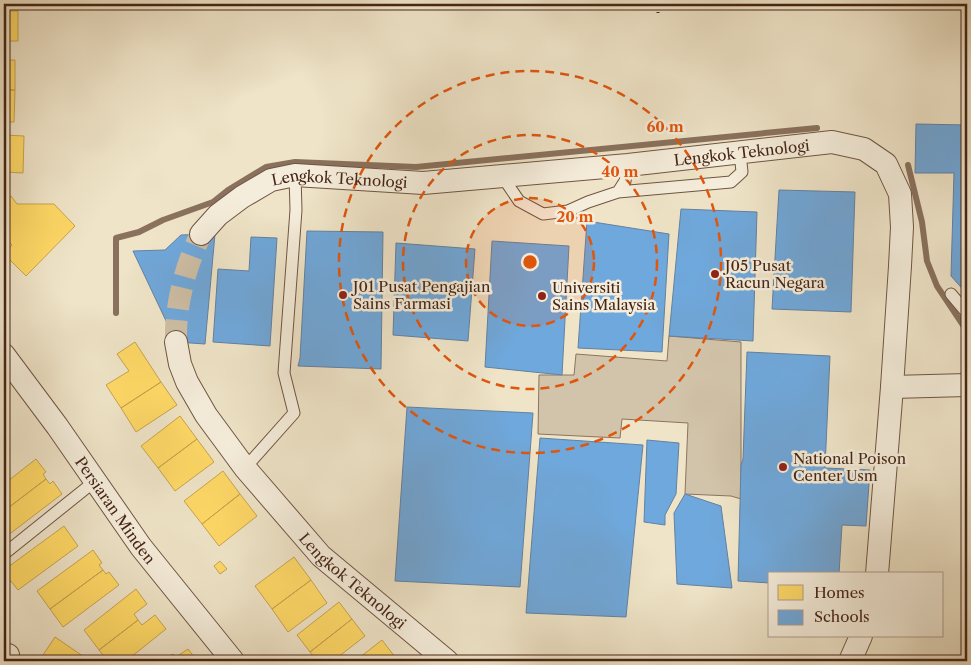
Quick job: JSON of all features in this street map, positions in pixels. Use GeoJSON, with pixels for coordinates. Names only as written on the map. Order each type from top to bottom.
{"type":"FeatureCollection","features":[{"type":"Feature","properties":{"kind":"street","name":"Lengkok Teknologi"},"geometry":{"type":"LineString","coordinates":[[201,234],[218,216],[242,197],[270,180],[296,175],[412,183],[628,164],[832,142],[864,149],[886,164],[900,194],[902,227],[892,387],[876,572]]}},
{"type":"Feature","properties":{"kind":"street","name":"Lengkok Teknologi"},"geometry":{"type":"LineString","coordinates":[[176,342],[180,364],[187,382],[206,415],[244,468],[321,556],[447,661]]}},
{"type":"Feature","properties":{"kind":"street","name":"Persiaran Minden"},"geometry":{"type":"LineString","coordinates":[[4,355],[57,426],[141,547],[233,661]]}},
{"type":"Feature","properties":{"kind":"street"},"geometry":{"type":"LineString","coordinates":[[892,387],[967,385]]}},
{"type":"Feature","properties":{"kind":"street"},"geometry":{"type":"LineString","coordinates":[[850,661],[860,638]]}},
{"type":"Feature","properties":{"kind":"lane"},"geometry":{"type":"LineString","coordinates":[[502,176],[519,200],[543,214],[568,211],[618,192],[731,182],[742,172],[740,153]]}},
{"type":"Feature","properties":{"kind":"lane"},"geometry":{"type":"LineString","coordinates":[[618,192],[625,181],[628,164]]}},
{"type":"Feature","properties":{"kind":"lane"},"geometry":{"type":"LineString","coordinates":[[244,468],[294,413],[284,373],[296,210],[296,175]]}},
{"type":"Feature","properties":{"kind":"lane"},"geometry":{"type":"LineString","coordinates":[[951,294],[967,313]]}},
{"type":"Feature","properties":{"kind":"lane"},"geometry":{"type":"LineString","coordinates":[[4,554],[95,481]]}},
{"type":"Feature","properties":{"kind":"path"},"geometry":{"type":"LineString","coordinates":[[658,4],[658,13]]}},
{"type":"Feature","properties":{"kind":"shaded area"},"geometry":{"type":"Polygon","coordinates":[[[669,336],[741,342],[741,499],[731,496],[685,494],[688,423],[622,419],[620,438],[538,434],[539,375],[574,375],[576,354],[667,361],[669,336]]]}},
{"type":"Feature","properties":{"kind":"building: Homes"},"geometry":{"type":"Polygon","coordinates":[[[4,11],[18,11],[18,41],[4,41],[4,11]]]}},
{"type":"Feature","properties":{"kind":"building: Homes"},"geometry":{"type":"Polygon","coordinates":[[[4,60],[15,60],[15,90],[4,90],[4,60]]]}},
{"type":"Feature","properties":{"kind":"building: Homes"},"geometry":{"type":"Polygon","coordinates":[[[4,90],[15,90],[14,122],[4,122],[4,90]]]}},
{"type":"Feature","properties":{"kind":"building: Homes"},"geometry":{"type":"Polygon","coordinates":[[[4,135],[24,136],[23,173],[4,172],[4,135]]]}},
{"type":"Feature","properties":{"kind":"building: Homes"},"geometry":{"type":"Polygon","coordinates":[[[11,196],[17,204],[54,204],[75,226],[26,276],[4,254],[12,245],[4,237],[4,201],[11,196]]]}},
{"type":"Feature","properties":{"kind":"building: Homes"},"geometry":{"type":"Polygon","coordinates":[[[135,342],[161,382],[121,408],[106,385],[129,371],[117,354],[135,342]]]}},
{"type":"Feature","properties":{"kind":"building: Homes"},"geometry":{"type":"Polygon","coordinates":[[[161,382],[177,405],[136,432],[121,408],[161,382]]]}},
{"type":"Feature","properties":{"kind":"building: Homes"},"geometry":{"type":"Polygon","coordinates":[[[180,416],[197,439],[158,468],[141,446],[180,416]]]}},
{"type":"Feature","properties":{"kind":"building: Homes"},"geometry":{"type":"Polygon","coordinates":[[[197,439],[214,462],[175,491],[158,468],[197,439]]]}},
{"type":"Feature","properties":{"kind":"building: Homes"},"geometry":{"type":"Polygon","coordinates":[[[36,459],[46,472],[43,474],[46,479],[4,511],[4,484],[36,459]]]}},
{"type":"Feature","properties":{"kind":"building: Homes"},"geometry":{"type":"Polygon","coordinates":[[[223,471],[240,494],[202,524],[184,501],[223,471]]]}},
{"type":"Feature","properties":{"kind":"building: Homes"},"geometry":{"type":"Polygon","coordinates":[[[46,479],[50,484],[53,481],[62,494],[7,536],[4,532],[4,511],[46,479]]]}},
{"type":"Feature","properties":{"kind":"building: Homes"},"geometry":{"type":"Polygon","coordinates":[[[240,494],[257,516],[219,546],[202,524],[240,494]]]}},
{"type":"Feature","properties":{"kind":"building: Homes"},"geometry":{"type":"Polygon","coordinates":[[[64,526],[78,546],[18,590],[11,581],[7,584],[4,579],[4,570],[64,526]]]}},
{"type":"Feature","properties":{"kind":"building: Homes"},"geometry":{"type":"Polygon","coordinates":[[[93,550],[102,563],[99,565],[103,570],[50,609],[37,591],[93,550]]]}},
{"type":"Feature","properties":{"kind":"building: Homes"},"geometry":{"type":"Polygon","coordinates":[[[294,557],[311,580],[272,609],[255,586],[294,557]]]}},
{"type":"Feature","properties":{"kind":"building: Homes"},"geometry":{"type":"Polygon","coordinates":[[[220,561],[227,569],[220,574],[214,566],[220,561]]]}},
{"type":"Feature","properties":{"kind":"building: Homes"},"geometry":{"type":"Polygon","coordinates":[[[103,570],[106,574],[109,572],[119,585],[63,627],[50,609],[103,570]]]}},
{"type":"Feature","properties":{"kind":"building: Homes"},"geometry":{"type":"Polygon","coordinates":[[[311,580],[327,603],[288,632],[272,609],[311,580]]]}},
{"type":"Feature","properties":{"kind":"building: Homes"},"geometry":{"type":"Polygon","coordinates":[[[136,589],[147,604],[134,614],[138,620],[99,650],[84,630],[136,589]]]}},
{"type":"Feature","properties":{"kind":"building: Homes"},"geometry":{"type":"Polygon","coordinates":[[[339,602],[352,619],[310,652],[297,635],[339,602]]]}},
{"type":"Feature","properties":{"kind":"building: Homes"},"geometry":{"type":"Polygon","coordinates":[[[155,615],[166,629],[126,661],[108,661],[99,650],[138,620],[142,625],[155,615]]]}},
{"type":"Feature","properties":{"kind":"building: Homes"},"geometry":{"type":"Polygon","coordinates":[[[352,619],[365,636],[333,661],[317,661],[310,652],[352,619]]]}},
{"type":"Feature","properties":{"kind":"building: Homes"},"geometry":{"type":"Polygon","coordinates":[[[55,637],[90,661],[52,661],[43,655],[55,637]]]}},
{"type":"Feature","properties":{"kind":"building: Homes"},"geometry":{"type":"Polygon","coordinates":[[[382,640],[395,657],[390,661],[355,661],[382,640]]]}},
{"type":"Feature","properties":{"kind":"building: Homes"},"geometry":{"type":"Polygon","coordinates":[[[188,649],[197,661],[162,661],[173,654],[176,657],[188,649]]]}},
{"type":"Feature","properties":{"kind":"building: Schools"},"geometry":{"type":"Polygon","coordinates":[[[916,124],[967,125],[967,294],[951,276],[954,173],[915,173],[916,124]]]}},
{"type":"Feature","properties":{"kind":"building: Schools"},"geometry":{"type":"Polygon","coordinates":[[[779,190],[855,192],[851,312],[772,309],[779,190]]]}},
{"type":"Feature","properties":{"kind":"building: Schools","name":"J05 Pusat Racun Negara"},"geometry":{"type":"Polygon","coordinates":[[[681,209],[757,212],[753,341],[669,336],[681,209]]]}},
{"type":"Feature","properties":{"kind":"building: Schools"},"geometry":{"type":"Polygon","coordinates":[[[587,221],[669,234],[662,352],[578,348],[587,221]]]}},
{"type":"Feature","properties":{"kind":"building: Schools","name":"J01 Pusat Pengajian Sains Farmasi"},"geometry":{"type":"Polygon","coordinates":[[[307,231],[383,232],[381,369],[298,366],[307,231]]]}},
{"type":"Feature","properties":{"kind":"building: Schools"},"geometry":{"type":"Polygon","coordinates":[[[215,234],[205,344],[176,342],[133,251],[165,250],[181,235],[215,234]]]}},
{"type":"Feature","properties":{"kind":"building: Schools"},"geometry":{"type":"Polygon","coordinates":[[[251,237],[277,238],[270,346],[213,342],[218,269],[249,271],[251,237]]]}},
{"type":"Feature","properties":{"kind":"building: Schools"},"geometry":{"type":"Polygon","coordinates":[[[492,241],[569,246],[562,375],[485,367],[492,241]]]}},
{"type":"Feature","properties":{"kind":"building: Schools"},"geometry":{"type":"Polygon","coordinates":[[[396,243],[475,249],[468,341],[393,335],[396,243]]]}},
{"type":"Feature","properties":{"kind":"building: Schools","name":"National Poison Center Usm"},"geometry":{"type":"Polygon","coordinates":[[[747,352],[830,356],[825,468],[870,470],[866,526],[842,525],[839,572],[768,572],[768,583],[738,581],[741,465],[743,459],[747,352]]]}},
{"type":"Feature","properties":{"kind":"building: Schools"},"geometry":{"type":"Polygon","coordinates":[[[407,407],[533,413],[520,587],[395,581],[407,407]]]}},
{"type":"Feature","properties":{"kind":"building: Schools"},"geometry":{"type":"Polygon","coordinates":[[[540,438],[643,445],[626,617],[526,613],[540,438]]]}},
{"type":"Feature","properties":{"kind":"building: Schools"},"geometry":{"type":"Polygon","coordinates":[[[647,440],[679,443],[676,494],[665,515],[665,525],[644,522],[647,440]]]}},
{"type":"Feature","properties":{"kind":"building: Schools"},"geometry":{"type":"Polygon","coordinates":[[[685,494],[721,506],[732,588],[677,584],[674,513],[685,494]]]}},
{"type":"Feature","properties":{"kind":"waterway"},"geometry":{"type":"LineString","coordinates":[[116,313],[116,238],[139,232],[163,220],[213,202],[228,190],[266,167],[295,162],[416,167],[817,128]]}},
{"type":"Feature","properties":{"kind":"waterway"},"geometry":{"type":"LineString","coordinates":[[908,165],[922,222],[927,261],[937,286],[967,331]]}},
{"type":"Feature","properties":{"kind":"tunnel"},"geometry":{"type":"LineString","coordinates":[[176,342],[177,315],[182,287],[190,260],[201,234]]}},
{"type":"Feature","properties":{"kind":"place","name":"J05 Pusat Racun Negara"},"geometry":{"type":"Point","coordinates":[715,274]}},
{"type":"Feature","properties":{"kind":"place","name":"J01 Pusat Pengajian Sains Farmasi"},"geometry":{"type":"Point","coordinates":[343,295]}},
{"type":"Feature","properties":{"kind":"place","name":"Universiti Sains Malaysia"},"geometry":{"type":"Point","coordinates":[542,296]}},
{"type":"Feature","properties":{"kind":"place","name":"National Poison Center Usm"},"geometry":{"type":"Point","coordinates":[783,467]}}]}
